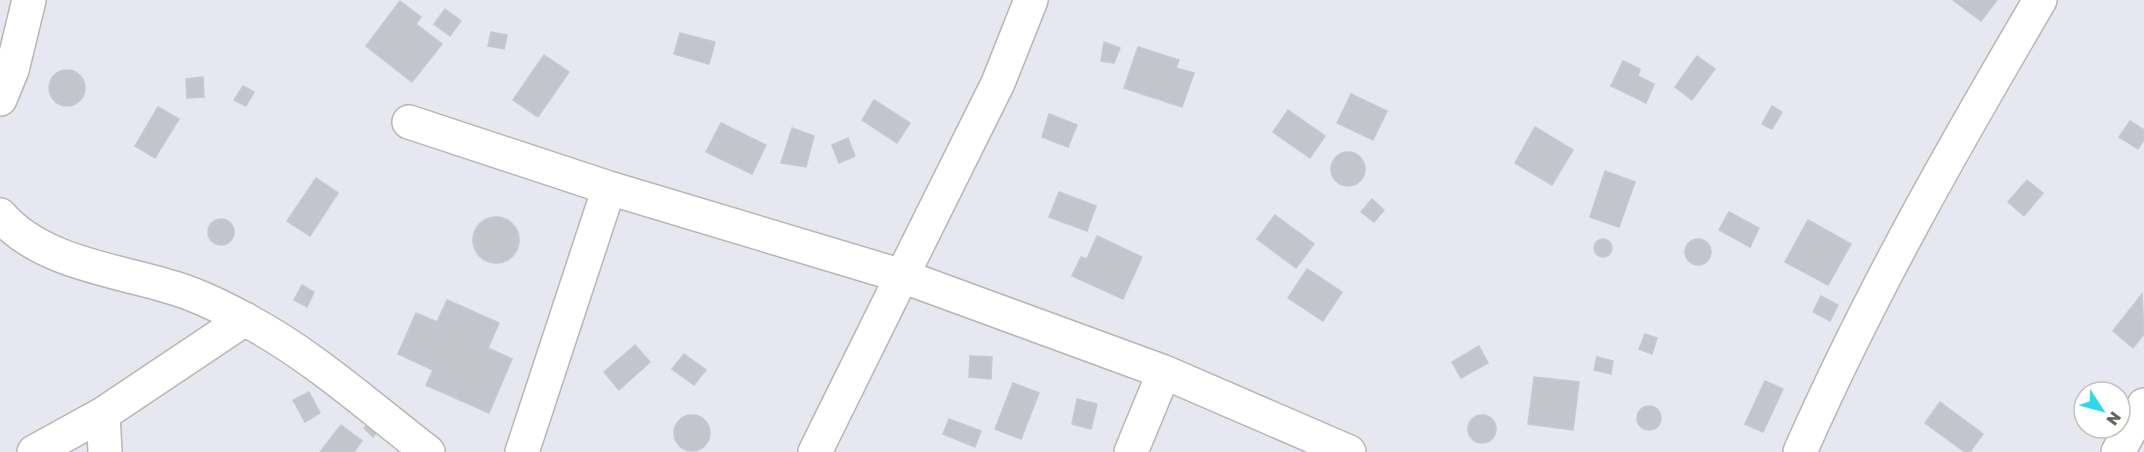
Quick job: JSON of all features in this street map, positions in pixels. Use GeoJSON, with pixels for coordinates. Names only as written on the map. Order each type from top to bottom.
{"type":"FeatureCollection","features":[{"type":"Feature","properties":{"kind":"street"},"geometry":{"type":"LineString","coordinates":[[0,99],[12,70],[29,0]]}},
{"type":"Feature","properties":{"kind":"street"},"geometry":{"type":"LineString","coordinates":[[815,452],[998,83],[1031,0]]}},
{"type":"Feature","properties":{"kind":"street"},"geometry":{"type":"LineString","coordinates":[[1800,452],[1880,281],[1951,151],[2040,0]]}},
{"type":"Feature","properties":{"kind":"street"},"geometry":{"type":"LineString","coordinates":[[409,122],[609,188],[902,276],[1164,372],[1349,452]]}},
{"type":"Feature","properties":{"kind":"street"},"geometry":{"type":"LineString","coordinates":[[522,452],[609,188]]}},
{"type":"Feature","properties":{"kind":"street"},"geometry":{"type":"LineString","coordinates":[[0,215],[7,224],[32,241],[58,254],[176,288],[244,319],[331,375],[428,452]]}},
{"type":"Feature","properties":{"kind":"street"},"geometry":{"type":"LineString","coordinates":[[34,452],[103,414],[244,319]]}},
{"type":"Feature","properties":{"kind":"street"},"geometry":{"type":"LineString","coordinates":[[1131,452],[1164,372]]}},
{"type":"Feature","properties":{"kind":"street"},"geometry":{"type":"LineString","coordinates":[[2118,452],[2144,405]]}},
{"type":"Feature","properties":{"kind":"street"},"geometry":{"type":"LineString","coordinates":[[103,414],[105,452]]}},
{"type":"Feature","properties":{"kind":"building"},"geometry":{"type":"Polygon","coordinates":[[[1953,0],[1997,0],[1981,21],[1953,0]]]}},
{"type":"Feature","properties":{"kind":"building"},"geometry":{"type":"Polygon","coordinates":[[[400,1],[421,17],[416,24],[442,44],[412,82],[366,46],[400,1]]]}},
{"type":"Feature","properties":{"kind":"building"},"geometry":{"type":"Polygon","coordinates":[[[445,9],[461,21],[450,36],[434,24],[445,9]]]}},
{"type":"Feature","properties":{"kind":"building"},"geometry":{"type":"Polygon","coordinates":[[[491,32],[507,35],[504,49],[488,46],[491,32]]]}},
{"type":"Feature","properties":{"kind":"building"},"geometry":{"type":"Polygon","coordinates":[[[680,33],[715,42],[709,64],[674,54],[680,33]]]}},
{"type":"Feature","properties":{"kind":"building"},"geometry":{"type":"Polygon","coordinates":[[[1104,42],[1120,48],[1114,63],[1101,61],[1104,42]]]}},
{"type":"Feature","properties":{"kind":"building"},"geometry":{"type":"Polygon","coordinates":[[[1138,47],[1179,60],[1176,68],[1194,73],[1182,107],[1124,88],[1138,47]]]}},
{"type":"Feature","properties":{"kind":"building"},"geometry":{"type":"Polygon","coordinates":[[[544,55],[569,72],[538,117],[513,100],[544,55]]]}},
{"type":"Feature","properties":{"kind":"building"},"geometry":{"type":"Polygon","coordinates":[[[1697,56],[1715,69],[1692,100],[1675,87],[1697,56]]]}},
{"type":"Feature","properties":{"kind":"building"},"geometry":{"type":"Polygon","coordinates":[[[1623,61],[1640,69],[1638,76],[1654,84],[1646,103],[1611,86],[1623,61]]]}},
{"type":"Feature","properties":{"kind":"building"},"geometry":{"type":"Polygon","coordinates":[[[67,70],[79,76],[85,88],[79,100],[67,106],[55,100],[49,88],[55,76],[67,70]]]}},
{"type":"Feature","properties":{"kind":"building"},"geometry":{"type":"Polygon","coordinates":[[[203,77],[204,97],[187,98],[186,79],[203,77]]]}},
{"type":"Feature","properties":{"kind":"building"},"geometry":{"type":"Polygon","coordinates":[[[243,86],[254,92],[246,106],[234,100],[243,86]]]}},
{"type":"Feature","properties":{"kind":"building"},"geometry":{"type":"Polygon","coordinates":[[[1351,94],[1387,111],[1373,140],[1337,123],[1351,94]]]}},
{"type":"Feature","properties":{"kind":"building"},"geometry":{"type":"Polygon","coordinates":[[[874,100],[910,123],[897,143],[862,120],[874,100]]]}},
{"type":"Feature","properties":{"kind":"building"},"geometry":{"type":"Polygon","coordinates":[[[1772,106],[1782,112],[1772,129],[1762,124],[1772,106]]]}},
{"type":"Feature","properties":{"kind":"building"},"geometry":{"type":"Polygon","coordinates":[[[158,107],[179,119],[155,158],[135,146],[158,107]]]}},
{"type":"Feature","properties":{"kind":"building"},"geometry":{"type":"Polygon","coordinates":[[[1288,110],[1325,136],[1310,158],[1273,132],[1288,110]]]}},
{"type":"Feature","properties":{"kind":"building"},"geometry":{"type":"Polygon","coordinates":[[[1049,114],[1077,125],[1068,147],[1042,137],[1049,114]]]}},
{"type":"Feature","properties":{"kind":"building"},"geometry":{"type":"Polygon","coordinates":[[[2130,121],[2144,130],[2144,140],[2138,149],[2119,137],[2130,121]]]}},
{"type":"Feature","properties":{"kind":"building"},"geometry":{"type":"Polygon","coordinates":[[[721,123],[766,145],[752,174],[706,152],[721,123]]]}},
{"type":"Feature","properties":{"kind":"building"},"geometry":{"type":"Polygon","coordinates":[[[1535,127],[1573,150],[1552,185],[1515,163],[1535,127]]]}},
{"type":"Feature","properties":{"kind":"building"},"geometry":{"type":"Polygon","coordinates":[[[792,128],[814,136],[806,167],[781,163],[792,128]]]}},
{"type":"Feature","properties":{"kind":"building"},"geometry":{"type":"Polygon","coordinates":[[[848,138],[855,156],[839,163],[832,145],[848,138]]]}},
{"type":"Feature","properties":{"kind":"building"},"geometry":{"type":"Polygon","coordinates":[[[1348,152],[1360,157],[1365,169],[1360,181],[1348,186],[1336,181],[1331,169],[1336,157],[1348,152]]]}},
{"type":"Feature","properties":{"kind":"building"},"geometry":{"type":"Polygon","coordinates":[[[1605,171],[1635,182],[1619,227],[1590,217],[1605,171]]]}},
{"type":"Feature","properties":{"kind":"building"},"geometry":{"type":"Polygon","coordinates":[[[316,178],[338,193],[310,236],[287,221],[316,178]]]}},
{"type":"Feature","properties":{"kind":"building"},"geometry":{"type":"Polygon","coordinates":[[[2027,180],[2043,193],[2024,216],[2008,202],[2027,180]]]}},
{"type":"Feature","properties":{"kind":"building"},"geometry":{"type":"Polygon","coordinates":[[[1059,192],[1096,206],[1087,231],[1049,217],[1059,192]]]}},
{"type":"Feature","properties":{"kind":"building"},"geometry":{"type":"Polygon","coordinates":[[[1372,199],[1384,210],[1374,222],[1361,212],[1372,199]]]}},
{"type":"Feature","properties":{"kind":"building"},"geometry":{"type":"Polygon","coordinates":[[[1729,212],[1759,228],[1750,247],[1719,230],[1729,212]]]}},
{"type":"Feature","properties":{"kind":"building"},"geometry":{"type":"Polygon","coordinates":[[[1275,215],[1314,244],[1296,268],[1257,239],[1275,215]]]}},
{"type":"Feature","properties":{"kind":"building"},"geometry":{"type":"Polygon","coordinates":[[[496,217],[505,218],[513,223],[518,231],[518,249],[513,257],[505,262],[496,263],[487,262],[479,257],[474,249],[473,240],[474,231],[479,223],[487,218],[496,217]]]}},
{"type":"Feature","properties":{"kind":"building"},"geometry":{"type":"Polygon","coordinates":[[[221,219],[230,223],[234,232],[230,241],[221,245],[212,241],[208,232],[212,223],[221,219]]]}},
{"type":"Feature","properties":{"kind":"building"},"geometry":{"type":"Polygon","coordinates":[[[1808,220],[1851,244],[1828,285],[1785,262],[1808,220]]]}},
{"type":"Feature","properties":{"kind":"building"},"geometry":{"type":"Polygon","coordinates":[[[1097,236],[1142,257],[1123,299],[1072,276],[1081,257],[1087,259],[1097,236]]]}},
{"type":"Feature","properties":{"kind":"building"},"geometry":{"type":"Polygon","coordinates":[[[1603,239],[1609,242],[1612,248],[1609,254],[1603,257],[1597,254],[1594,248],[1597,242],[1603,239]]]}},
{"type":"Feature","properties":{"kind":"building"},"geometry":{"type":"Polygon","coordinates":[[[1698,239],[1707,243],[1711,252],[1707,261],[1698,265],[1689,261],[1685,252],[1689,243],[1698,239]]]}},
{"type":"Feature","properties":{"kind":"building"},"geometry":{"type":"Polygon","coordinates":[[[1307,269],[1342,292],[1323,321],[1288,298],[1307,269]]]}},
{"type":"Feature","properties":{"kind":"building"},"geometry":{"type":"Polygon","coordinates":[[[302,285],[314,292],[307,307],[294,300],[302,285]]]}},
{"type":"Feature","properties":{"kind":"building"},"geometry":{"type":"Polygon","coordinates":[[[2142,294],[2144,334],[2133,348],[2113,331],[2142,294]]]}},
{"type":"Feature","properties":{"kind":"building"},"geometry":{"type":"Polygon","coordinates":[[[1821,296],[1838,305],[1830,321],[1813,312],[1821,296]]]}},
{"type":"Feature","properties":{"kind":"building"},"geometry":{"type":"Polygon","coordinates":[[[447,300],[499,323],[488,348],[512,359],[489,413],[426,385],[433,370],[398,354],[416,313],[437,322],[447,300]]]}},
{"type":"Feature","properties":{"kind":"building"},"geometry":{"type":"Polygon","coordinates":[[[1645,334],[1657,338],[1652,354],[1639,349],[1645,334]]]}},
{"type":"Feature","properties":{"kind":"building"},"geometry":{"type":"Polygon","coordinates":[[[635,345],[650,362],[619,390],[604,372],[635,345]]]}},
{"type":"Feature","properties":{"kind":"building"},"geometry":{"type":"Polygon","coordinates":[[[1479,346],[1488,363],[1461,378],[1452,362],[1479,346]]]}},
{"type":"Feature","properties":{"kind":"building"},"geometry":{"type":"Polygon","coordinates":[[[684,354],[706,370],[694,385],[672,369],[684,354]]]}},
{"type":"Feature","properties":{"kind":"building"},"geometry":{"type":"Polygon","coordinates":[[[970,356],[992,357],[991,379],[969,377],[970,356]]]}},
{"type":"Feature","properties":{"kind":"building"},"geometry":{"type":"Polygon","coordinates":[[[1597,357],[1613,361],[1611,374],[1594,370],[1597,357]]]}},
{"type":"Feature","properties":{"kind":"building"},"geometry":{"type":"Polygon","coordinates":[[[1534,377],[1579,382],[1573,430],[1528,424],[1534,377]]]}},
{"type":"Feature","properties":{"kind":"building"},"geometry":{"type":"Polygon","coordinates":[[[1765,381],[1783,389],[1763,432],[1745,424],[1765,381]]]}},
{"type":"Feature","properties":{"kind":"building"},"geometry":{"type":"Polygon","coordinates":[[[1013,383],[1039,393],[1021,439],[995,429],[1013,383]]]}},
{"type":"Feature","properties":{"kind":"building"},"geometry":{"type":"Polygon","coordinates":[[[309,392],[320,413],[305,422],[293,400],[309,392]]]}},
{"type":"Feature","properties":{"kind":"building"},"geometry":{"type":"Polygon","coordinates":[[[1077,399],[1097,404],[1091,429],[1072,424],[1077,399]]]}},
{"type":"Feature","properties":{"kind":"building"},"geometry":{"type":"Polygon","coordinates":[[[1940,402],[1983,434],[1970,452],[1965,452],[1925,423],[1940,402]]]}},
{"type":"Feature","properties":{"kind":"building"},"geometry":{"type":"Polygon","coordinates":[[[1649,406],[1658,409],[1661,418],[1658,427],[1649,430],[1640,427],[1637,418],[1640,409],[1649,406]]]}},
{"type":"Feature","properties":{"kind":"building"},"geometry":{"type":"Polygon","coordinates":[[[692,415],[705,420],[710,433],[705,446],[692,451],[679,446],[674,433],[679,420],[692,415]]]}},
{"type":"Feature","properties":{"kind":"building"},"geometry":{"type":"Polygon","coordinates":[[[1482,415],[1492,419],[1496,429],[1492,439],[1482,443],[1472,439],[1468,429],[1472,419],[1482,415]]]}},
{"type":"Feature","properties":{"kind":"building"},"geometry":{"type":"Polygon","coordinates":[[[949,419],[981,431],[975,447],[943,434],[949,419]]]}},
{"type":"Feature","properties":{"kind":"building"},"geometry":{"type":"Polygon","coordinates":[[[372,420],[380,429],[373,437],[364,428],[372,420]]]}},
{"type":"Feature","properties":{"kind":"building"},"geometry":{"type":"Polygon","coordinates":[[[341,425],[362,441],[354,452],[320,452],[341,425]]]}}]}
